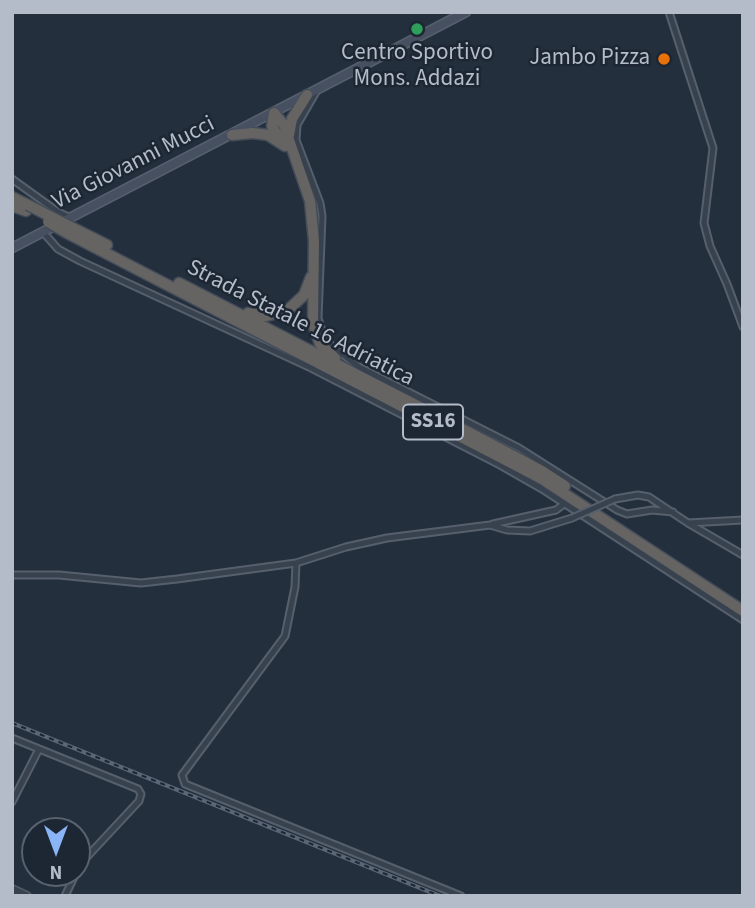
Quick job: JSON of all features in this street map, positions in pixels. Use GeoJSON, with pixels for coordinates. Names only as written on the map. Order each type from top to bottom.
{"type":"FeatureCollection","features":[{"type":"Feature","properties":{"kind":"highway"},"geometry":{"type":"LineString","coordinates":[[287,142],[292,119],[312,93]]}},
{"type":"Feature","properties":{"kind":"highway","name":"SS16"},"geometry":{"type":"LineString","coordinates":[[274,113],[272,126],[287,142],[305,186],[312,212],[313,323],[320,344],[365,378]]}},
{"type":"Feature","properties":{"kind":"highway","name":"SS16"},"geometry":{"type":"LineString","coordinates":[[232,135],[253,133],[287,142]]}},
{"type":"Feature","properties":{"kind":"highway","name":"Strada Statale 16 Adriatica"},"geometry":{"type":"LineString","coordinates":[[12,197],[27,208]]}},
{"type":"Feature","properties":{"kind":"highway","name":"Strada Statale 16 Adriatica"},"geometry":{"type":"LineString","coordinates":[[12,205],[27,208],[71,226],[542,471],[743,608]]}},
{"type":"Feature","properties":{"kind":"highway","name":"Strada Statale 16 Adriatica"},"geometry":{"type":"LineString","coordinates":[[71,226],[542,479],[743,608]]}},
{"type":"Feature","properties":{"kind":"highway","name":"SS16"},"geometry":{"type":"LineString","coordinates":[[177,282],[202,290],[244,311],[266,316],[278,315],[304,295],[313,270]]}},
{"type":"Feature","properties":{"kind":"main road","name":"Via Giovanni Mucci"},"geometry":{"type":"LineString","coordinates":[[12,248],[43,232],[71,226],[232,135],[467,12]]}},
{"type":"Feature","properties":{"kind":"street"},"geometry":{"type":"LineString","coordinates":[[669,12],[713,148],[704,223],[710,246],[743,327]]}},
{"type":"Feature","properties":{"kind":"street"},"geometry":{"type":"LineString","coordinates":[[312,93],[297,125],[296,140],[320,203],[322,216],[318,318],[324,337],[359,367],[519,448],[617,510],[627,514],[652,510],[673,512]]}},
{"type":"Feature","properties":{"kind":"street"},"geometry":{"type":"LineString","coordinates":[[12,179],[44,200],[71,226]]}},
{"type":"Feature","properties":{"kind":"street"},"geometry":{"type":"LineString","coordinates":[[43,232],[58,249],[80,261],[311,368],[500,465],[743,620]]}},
{"type":"Feature","properties":{"kind":"street"},"geometry":{"type":"LineString","coordinates":[[490,524],[517,532],[553,526],[615,499],[638,495],[649,497],[743,555]]}},
{"type":"Feature","properties":{"kind":"street"},"geometry":{"type":"LineString","coordinates":[[12,575],[59,575],[141,583],[296,563],[346,547],[387,538],[490,524],[556,510],[564,504]]}},
{"type":"Feature","properties":{"kind":"street"},"geometry":{"type":"LineString","coordinates":[[688,523],[743,520]]}},
{"type":"Feature","properties":{"kind":"street"},"geometry":{"type":"LineString","coordinates":[[296,563],[295,587],[285,636],[182,775],[185,783],[461,896]]}},
{"type":"Feature","properties":{"kind":"street"},"geometry":{"type":"LineString","coordinates":[[12,738],[138,789],[141,794],[139,801],[91,853]]}},
{"type":"Feature","properties":{"kind":"street"},"geometry":{"type":"LineString","coordinates":[[12,802],[39,750]]}},
{"type":"Feature","properties":{"kind":"street"},"geometry":{"type":"LineString","coordinates":[[12,889],[27,896]]}},
{"type":"Feature","properties":{"kind":"railway"},"geometry":{"type":"LineString","coordinates":[[12,723],[440,896]]}},
{"type":"Feature","properties":{"kind":"place","name":"Centro Sportivo Mons. Addazi"},"geometry":{"type":"Point","coordinates":[417,29]}},
{"type":"Feature","properties":{"kind":"place","name":"Jambo Pizza"},"geometry":{"type":"Point","coordinates":[664,59]}}]}
